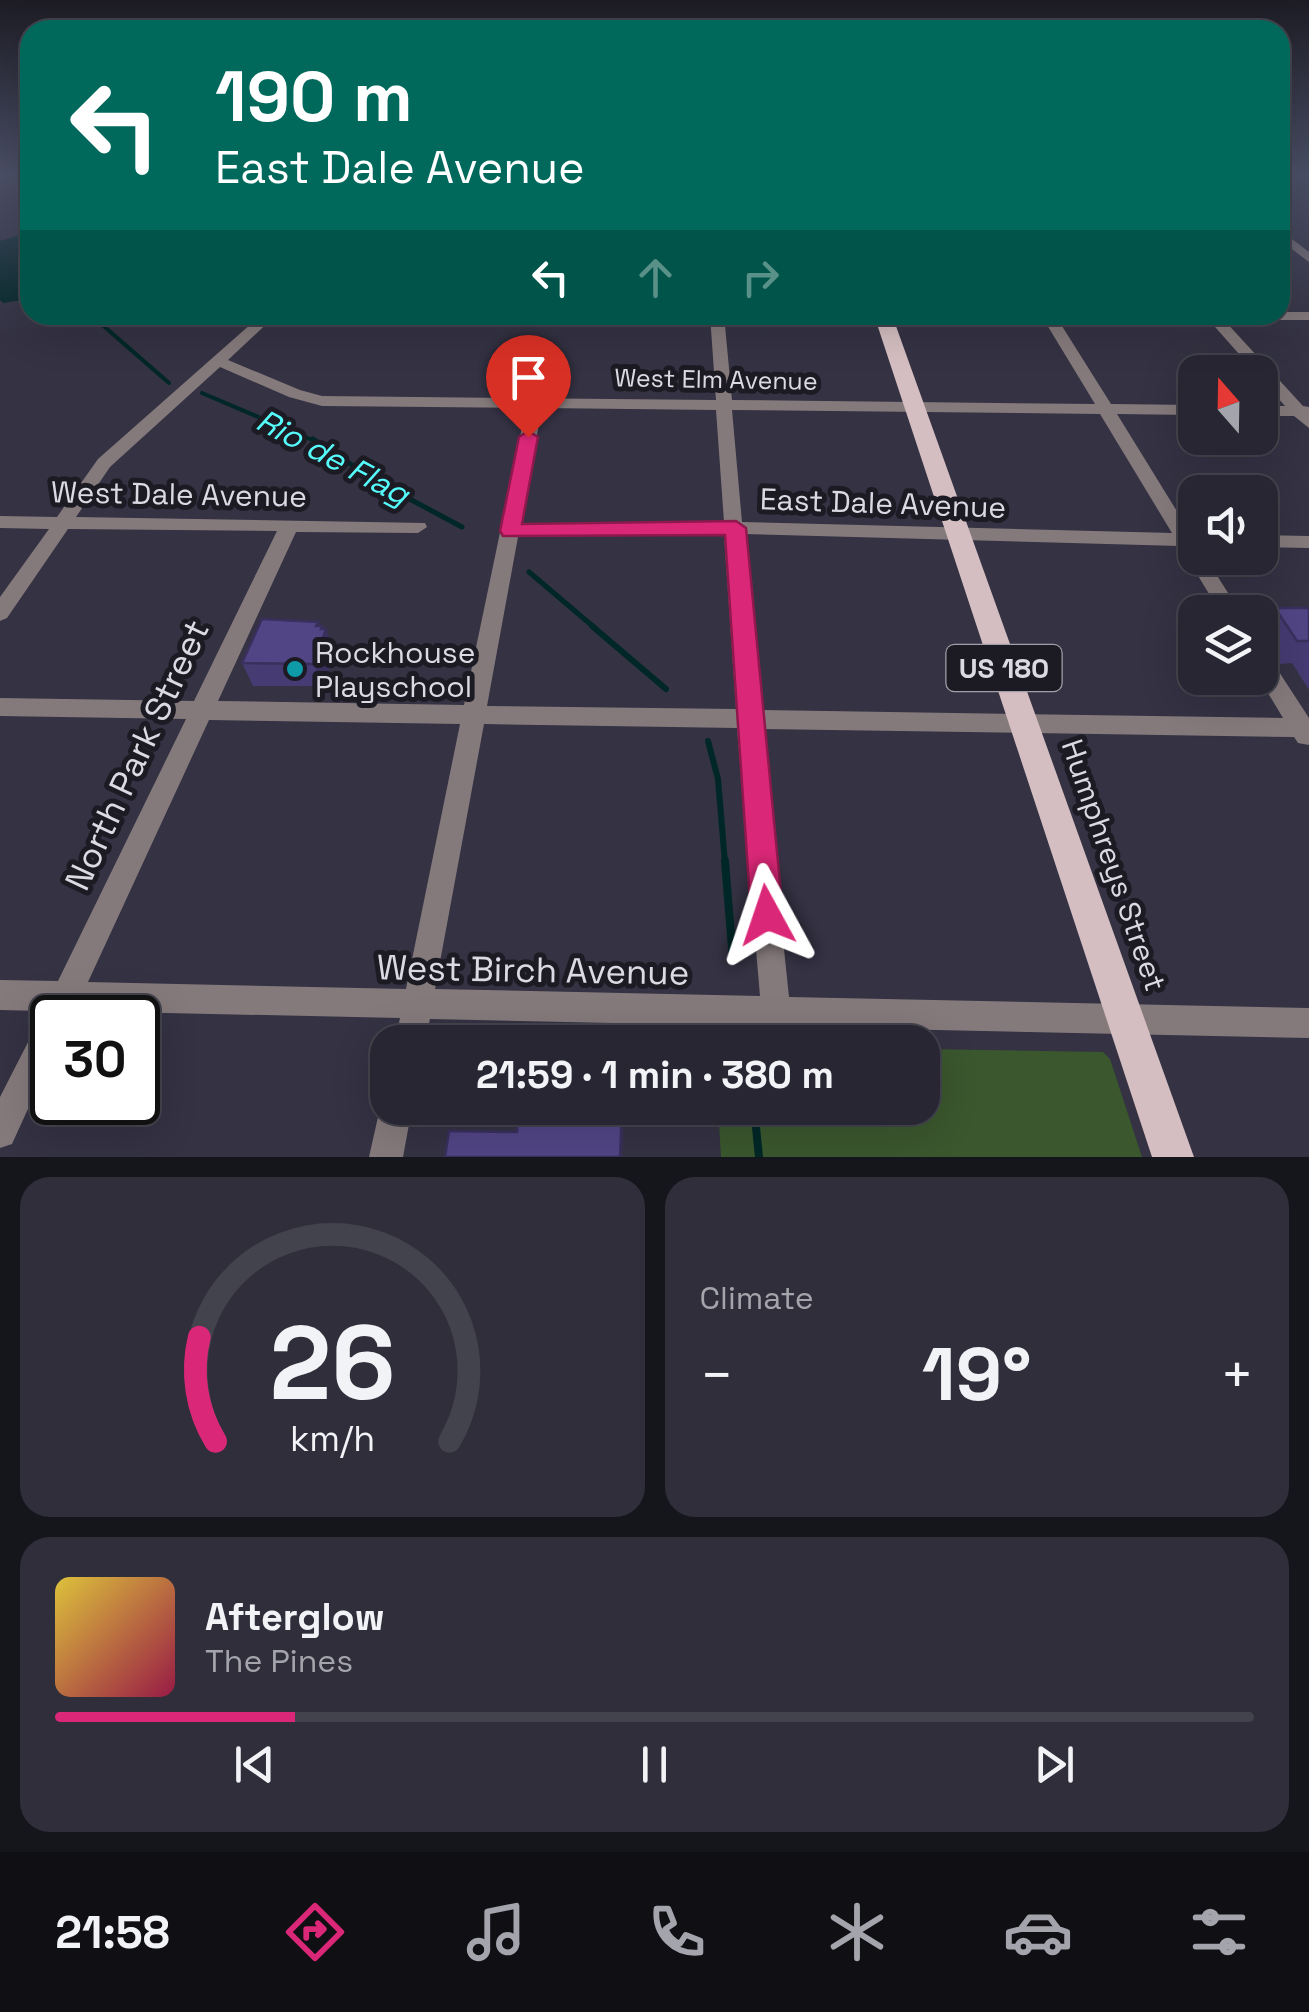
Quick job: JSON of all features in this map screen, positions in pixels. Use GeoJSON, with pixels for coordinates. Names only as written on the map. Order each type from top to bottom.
{"type":"FeatureCollection","features":[{"type":"Feature","properties":{"kind":"main road","name":"Humphreys Street"},"geometry":{"type":"LineString","coordinates":[[887,325],[1172,1157]]}},
{"type":"Feature","properties":{"kind":"street"},"geometry":{"type":"LineString","coordinates":[[0,613],[104,463],[257,325]]}},
{"type":"Feature","properties":{"kind":"street"},"geometry":{"type":"LineString","coordinates":[[719,325],[748,716],[776,1010]]}},
{"type":"Feature","properties":{"kind":"street"},"geometry":{"type":"LineString","coordinates":[[1054,325],[1178,524]]}},
{"type":"Feature","properties":{"kind":"street"},"geometry":{"type":"LineString","coordinates":[[1221,325],[1305,415]]}},
{"type":"Feature","properties":{"kind":"street","name":"West Elm Avenue"},"geometry":{"type":"LineString","coordinates":[[215,360],[244,368],[301,398],[1178,410]]}},
{"type":"Feature","properties":{"kind":"street"},"geometry":{"type":"LineString","coordinates":[[414,1025],[535,402]]}},
{"type":"Feature","properties":{"kind":"street"},"geometry":{"type":"LineString","coordinates":[[1278,413],[1305,415]]}},
{"type":"Feature","properties":{"kind":"street","name":"West Dale Avenue"},"geometry":{"type":"LineString","coordinates":[[0,522],[418,528]]}},
{"type":"Feature","properties":{"kind":"street","name":"North Park Street"},"geometry":{"type":"LineString","coordinates":[[66,995],[289,526]]}},
{"type":"Feature","properties":{"kind":"street","name":"East Dale Avenue"},"geometry":{"type":"LineString","coordinates":[[510,531],[736,528],[1178,547]]}},
{"type":"Feature","properties":{"kind":"street"},"geometry":{"type":"LineString","coordinates":[[1278,541],[1309,542]]}},
{"type":"Feature","properties":{"kind":"street"},"geometry":{"type":"LineString","coordinates":[[1278,689],[1306,732]]}},
{"type":"Feature","properties":{"kind":"street"},"geometry":{"type":"LineString","coordinates":[[0,708],[748,716],[1306,732]]}},
{"type":"Feature","properties":{"kind":"street","name":"West Birch Avenue"},"geometry":{"type":"LineString","coordinates":[[0,995],[30,1004]]}},
{"type":"Feature","properties":{"kind":"street","name":"West Birch Avenue"},"geometry":{"type":"LineString","coordinates":[[160,1011],[418,1006],[776,1010],[1309,1024]]}},
{"type":"Feature","properties":{"kind":"street","name":"North Park Street"},"geometry":{"type":"LineString","coordinates":[[0,1132],[30,1070]]}},
{"type":"Feature","properties":{"kind":"street"},"geometry":{"type":"LineString","coordinates":[[386,1157],[393,1125]]}},
{"type":"Feature","properties":{"kind":"green space"},"geometry":{"type":"Polygon","coordinates":[[[940,1049],[1103,1052],[1110,1059],[1142,1157],[721,1157],[719,1125],[940,1125],[940,1049]]]}},
{"type":"Feature","properties":{"kind":"shaded area"},"geometry":{"type":"Polygon","coordinates":[[[20,235],[20,300],[0,300],[0,241],[20,235]]]}},
{"type":"Feature","properties":{"kind":"building"},"geometry":{"type":"Polygon","coordinates":[[[1278,608],[1309,608],[1309,641],[1297,641],[1278,608]]]}},
{"type":"Feature","properties":{"kind":"building"},"geometry":{"type":"Polygon","coordinates":[[[262,619],[318,622],[316,626],[326,629],[314,664],[242,663],[262,619]]]}},
{"type":"Feature","properties":{"kind":"building"},"geometry":{"type":"Polygon","coordinates":[[[518,1125],[621,1125],[620,1157],[445,1157],[449,1131],[517,1132],[518,1125]]]}},
{"type":"Feature","properties":{"kind":"waterway","name":"Rio de Flag"},"geometry":{"type":"LineString","coordinates":[[102,325],[169,383]]}},
{"type":"Feature","properties":{"kind":"waterway","name":"Rio de Flag"},"geometry":{"type":"LineString","coordinates":[[202,393],[317,442]]}},
{"type":"Feature","properties":{"kind":"waterway","name":"Rio de Flag"},"geometry":{"type":"LineString","coordinates":[[313,439],[376,481],[462,527]]}},
{"type":"Feature","properties":{"kind":"waterway","name":"Rio de Flag"},"geometry":{"type":"LineString","coordinates":[[529,572],[595,628]]}},
{"type":"Feature","properties":{"kind":"waterway","name":"Rio de Flag"},"geometry":{"type":"LineString","coordinates":[[592,626],[666,689]]}},
{"type":"Feature","properties":{"kind":"waterway","name":"Rio de Flag"},"geometry":{"type":"LineString","coordinates":[[708,741],[718,779],[725,863]]}},
{"type":"Feature","properties":{"kind":"waterway","name":"Rio de Flag"},"geometry":{"type":"LineString","coordinates":[[725,861],[733,960]]}},
{"type":"Feature","properties":{"kind":"waterway","name":"Rio de Flag"},"geometry":{"type":"LineString","coordinates":[[756,1125],[759,1157]]}},
{"type":"Feature","properties":{"kind":"place","name":"Rockhouse Playschool"},"geometry":{"type":"Point","coordinates":[295,669]}},
{"type":"Feature","properties":{"kind":"route"},"geometry":{"type":"LineString","coordinates":[[528,437],[510,531],[736,528],[748,716],[767,915]]}}]}
